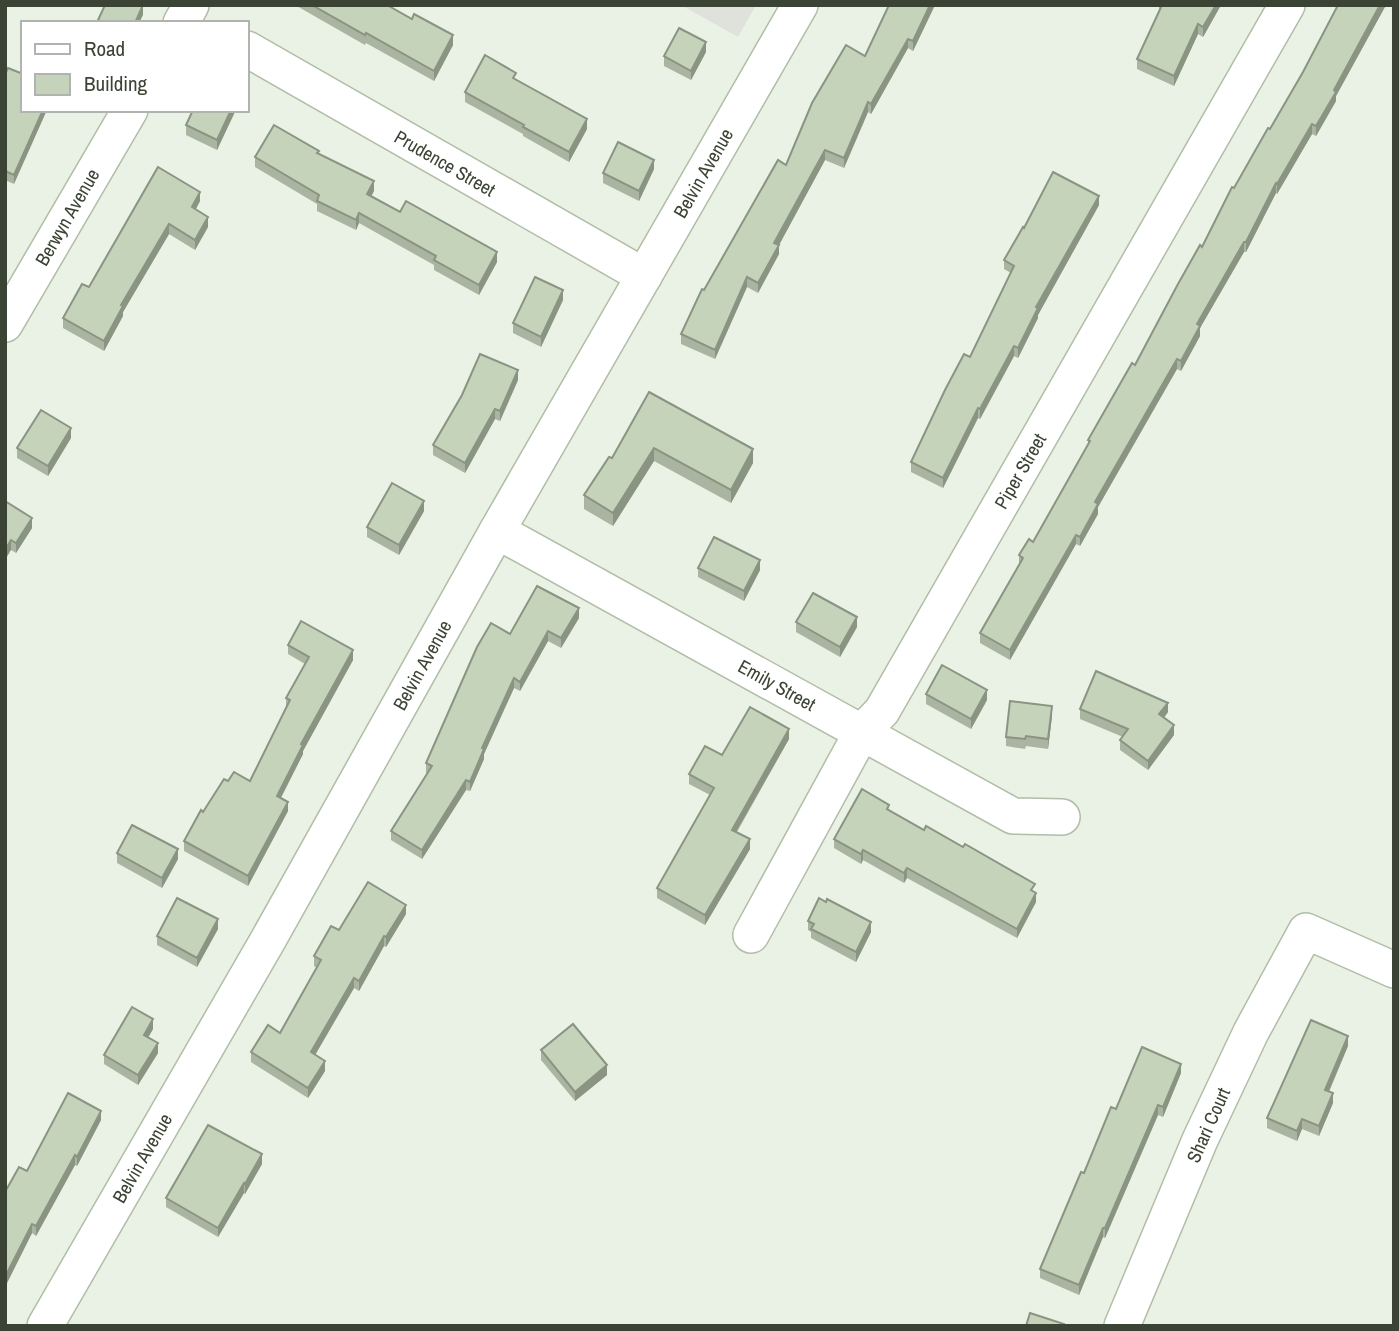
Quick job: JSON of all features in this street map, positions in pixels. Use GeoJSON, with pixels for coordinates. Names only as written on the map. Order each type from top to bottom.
{"type":"FeatureCollection","features":[{"type":"Feature","properties":{"kind":"street","name":"Belvin Avenue"},"geometry":{"type":"LineString","coordinates":[[45,1326],[800,5]]}},
{"type":"Feature","properties":{"kind":"street","name":"Piper Street"},"geometry":{"type":"LineString","coordinates":[[751,935],[862,732],[882,711],[1287,5]]}},
{"type":"Feature","properties":{"kind":"street","name":"Prudence Street"},"geometry":{"type":"LineString","coordinates":[[248,50],[644,276]]}},
{"type":"Feature","properties":{"kind":"street","name":"Berwyn Avenue"},"geometry":{"type":"LineString","coordinates":[[5,324],[129,112]]}},
{"type":"Feature","properties":{"kind":"street","name":"Emily Street"},"geometry":{"type":"LineString","coordinates":[[497,531],[1013,816],[1062,817]]}},
{"type":"Feature","properties":{"kind":"street","name":"Shari Court"},"geometry":{"type":"LineString","coordinates":[[1122,1326],[1200,1140],[1251,1032],[1306,931],[1394,970]]}},
{"type":"Feature","properties":{"kind":"shaded area"},"geometry":{"type":"Polygon","coordinates":[[[681,5],[756,5],[738,37],[681,5]]]}},
{"type":"Feature","properties":{"kind":"building"},"geometry":{"type":"Polygon","coordinates":[[[105,5],[143,5],[136,21],[98,20],[105,5]]]}},
{"type":"Feature","properties":{"kind":"building"},"geometry":{"type":"Polygon","coordinates":[[[312,5],[387,5],[412,19],[414,14],[453,35],[434,71],[312,5]]]}},
{"type":"Feature","properties":{"kind":"building"},"geometry":{"type":"Polygon","coordinates":[[[889,5],[930,5],[913,41],[908,39],[871,104],[868,102],[844,158],[825,150],[774,243],[779,245],[758,283],[747,277],[715,350],[681,334],[702,289],[704,290],[778,160],[786,165],[812,103],[846,45],[865,56],[889,5]]]}},
{"type":"Feature","properties":{"kind":"building"},"geometry":{"type":"Polygon","coordinates":[[[1162,5],[1216,5],[1203,27],[1198,24],[1174,76],[1137,59],[1162,5]]]}},
{"type":"Feature","properties":{"kind":"building"},"geometry":{"type":"Polygon","coordinates":[[[1338,5],[1380,5],[1334,90],[1336,92],[1316,126],[1312,124],[1276,183],[1246,242],[1197,324],[1200,326],[1181,361],[1177,359],[1095,502],[1098,504],[1080,537],[1076,535],[1010,650],[980,633],[1023,558],[1019,555],[1029,539],[1033,542],[1132,363],[1135,365],[1200,245],[1202,247],[1232,187],[1234,188],[1303,72],[1338,5]]]}},
{"type":"Feature","properties":{"kind":"building"},"geometry":{"type":"Polygon","coordinates":[[[679,28],[706,42],[691,71],[664,56],[679,28]]]}},
{"type":"Feature","properties":{"kind":"building"},"geometry":{"type":"Polygon","coordinates":[[[485,55],[516,73],[513,78],[587,119],[569,152],[465,92],[485,55]]]}},
{"type":"Feature","properties":{"kind":"building"},"geometry":{"type":"Polygon","coordinates":[[[8,68],[21,73],[21,112],[42,112],[14,175],[5,171],[5,74],[8,68]]]}},
{"type":"Feature","properties":{"kind":"building"},"geometry":{"type":"Polygon","coordinates":[[[192,112],[230,112],[217,140],[186,125],[192,112]]]}},
{"type":"Feature","properties":{"kind":"building"},"geometry":{"type":"Polygon","coordinates":[[[274,125],[319,151],[317,153],[374,181],[367,194],[400,212],[406,201],[497,252],[479,285],[434,260],[436,256],[359,213],[356,220],[317,201],[319,195],[255,157],[274,125]]]}},
{"type":"Feature","properties":{"kind":"building"},"geometry":{"type":"Polygon","coordinates":[[[618,142],[654,160],[639,191],[603,173],[618,142]]]}},
{"type":"Feature","properties":{"kind":"building"},"geometry":{"type":"Polygon","coordinates":[[[158,167],[200,192],[192,207],[208,217],[195,240],[169,224],[121,305],[123,306],[104,341],[63,318],[82,284],[89,287],[158,167]]]}},
{"type":"Feature","properties":{"kind":"building"},"geometry":{"type":"Polygon","coordinates":[[[1053,172],[1099,196],[1036,307],[1038,308],[1018,348],[1014,346],[980,409],[978,408],[943,478],[911,462],[964,354],[970,357],[1014,266],[1004,260],[1053,172]]]}},
{"type":"Feature","properties":{"kind":"building"},"geometry":{"type":"Polygon","coordinates":[[[535,277],[563,290],[541,337],[513,323],[535,277]]]}},
{"type":"Feature","properties":{"kind":"building"},"geometry":{"type":"Polygon","coordinates":[[[480,354],[518,370],[500,411],[495,409],[465,463],[433,445],[462,395],[480,354]]]}},
{"type":"Feature","properties":{"kind":"building"},"geometry":{"type":"Polygon","coordinates":[[[649,392],[753,449],[731,490],[654,448],[613,513],[584,495],[609,457],[612,458],[649,392]]]}},
{"type":"Feature","properties":{"kind":"building"},"geometry":{"type":"Polygon","coordinates":[[[41,410],[71,428],[48,466],[17,448],[41,410]]]}},
{"type":"Feature","properties":{"kind":"building"},"geometry":{"type":"Polygon","coordinates":[[[392,483],[424,501],[399,545],[367,527],[392,483]]]}},
{"type":"Feature","properties":{"kind":"building"},"geometry":{"type":"Polygon","coordinates":[[[5,501],[32,518],[16,543],[11,540],[5,550],[5,501]]]}},
{"type":"Feature","properties":{"kind":"building"},"geometry":{"type":"Polygon","coordinates":[[[714,537],[760,560],[744,591],[698,568],[714,537]]]}},
{"type":"Feature","properties":{"kind":"building"},"geometry":{"type":"Polygon","coordinates":[[[537,586],[579,608],[561,638],[548,631],[520,682],[514,678],[482,748],[484,749],[470,782],[466,780],[422,850],[391,831],[432,766],[426,763],[477,647],[491,623],[510,634],[537,586]]]}},
{"type":"Feature","properties":{"kind":"building"},"geometry":{"type":"Polygon","coordinates":[[[813,593],[857,617],[840,647],[796,622],[813,593]]]}},
{"type":"Feature","properties":{"kind":"building"},"geometry":{"type":"Polygon","coordinates":[[[301,621],[353,650],[301,744],[303,745],[277,796],[288,802],[248,876],[184,841],[201,810],[203,812],[224,779],[228,781],[234,772],[250,781],[290,700],[286,698],[309,657],[288,645],[301,621]]]}},
{"type":"Feature","properties":{"kind":"building"},"geometry":{"type":"Polygon","coordinates":[[[942,665],[987,690],[971,719],[926,694],[942,665]]]}},
{"type":"Feature","properties":{"kind":"building"},"geometry":{"type":"Polygon","coordinates":[[[1096,671],[1168,703],[1159,714],[1174,725],[1148,761],[1120,740],[1128,729],[1080,709],[1096,671]]]}},
{"type":"Feature","properties":{"kind":"building"},"geometry":{"type":"Polygon","coordinates":[[[1010,701],[1052,706],[1048,739],[1006,737],[1010,701]]]}},
{"type":"Feature","properties":{"kind":"building"},"geometry":{"type":"Polygon","coordinates":[[[750,707],[789,729],[732,830],[750,839],[705,915],[657,888],[714,788],[689,774],[705,746],[722,755],[750,707]]]}},
{"type":"Feature","properties":{"kind":"building"},"geometry":{"type":"Polygon","coordinates":[[[862,789],[889,805],[887,809],[924,830],[926,826],[963,847],[965,844],[1035,884],[1031,890],[1036,893],[1017,929],[907,868],[904,873],[863,850],[861,854],[834,839],[862,789]]]}},
{"type":"Feature","properties":{"kind":"building"},"geometry":{"type":"Polygon","coordinates":[[[132,825],[178,849],[162,878],[117,853],[132,825]]]}},
{"type":"Feature","properties":{"kind":"building"},"geometry":{"type":"Polygon","coordinates":[[[368,882],[406,905],[386,937],[384,936],[359,981],[354,978],[311,1052],[325,1061],[308,1088],[251,1052],[268,1025],[280,1033],[321,960],[314,956],[331,926],[339,930],[368,882]]]}},
{"type":"Feature","properties":{"kind":"building"},"geometry":{"type":"Polygon","coordinates":[[[177,898],[218,919],[197,958],[157,936],[177,898]]]}},
{"type":"Feature","properties":{"kind":"building"},"geometry":{"type":"Polygon","coordinates":[[[819,898],[826,902],[827,899],[871,922],[856,952],[811,929],[814,924],[808,921],[819,898]]]}},
{"type":"Feature","properties":{"kind":"building"},"geometry":{"type":"Polygon","coordinates":[[[132,1007],[153,1019],[144,1035],[158,1043],[138,1075],[104,1055],[132,1007]]]}},
{"type":"Feature","properties":{"kind":"building"},"geometry":{"type":"Polygon","coordinates":[[[1311,1020],[1348,1036],[1325,1090],[1333,1093],[1319,1126],[1302,1119],[1297,1131],[1267,1118],[1311,1020]]]}},
{"type":"Feature","properties":{"kind":"building"},"geometry":{"type":"Polygon","coordinates":[[[573,1024],[607,1065],[575,1092],[541,1050],[573,1024]]]}},
{"type":"Feature","properties":{"kind":"building"},"geometry":{"type":"Polygon","coordinates":[[[1142,1047],[1181,1064],[1163,1107],[1158,1105],[1079,1285],[1040,1269],[1081,1172],[1084,1173],[1111,1107],[1116,1109],[1142,1047]]]}},
{"type":"Feature","properties":{"kind":"building"},"geometry":{"type":"Polygon","coordinates":[[[68,1093],[101,1111],[36,1226],[32,1224],[5,1277],[5,1192],[19,1167],[27,1171],[68,1093]]]}},
{"type":"Feature","properties":{"kind":"building"},"geometry":{"type":"Polygon","coordinates":[[[208,1125],[262,1154],[218,1228],[166,1198],[208,1125]]]}},
{"type":"Feature","properties":{"kind":"building"},"geometry":{"type":"Polygon","coordinates":[[[1030,1313],[1064,1324],[1026,1326],[1030,1313]]]}}]}
